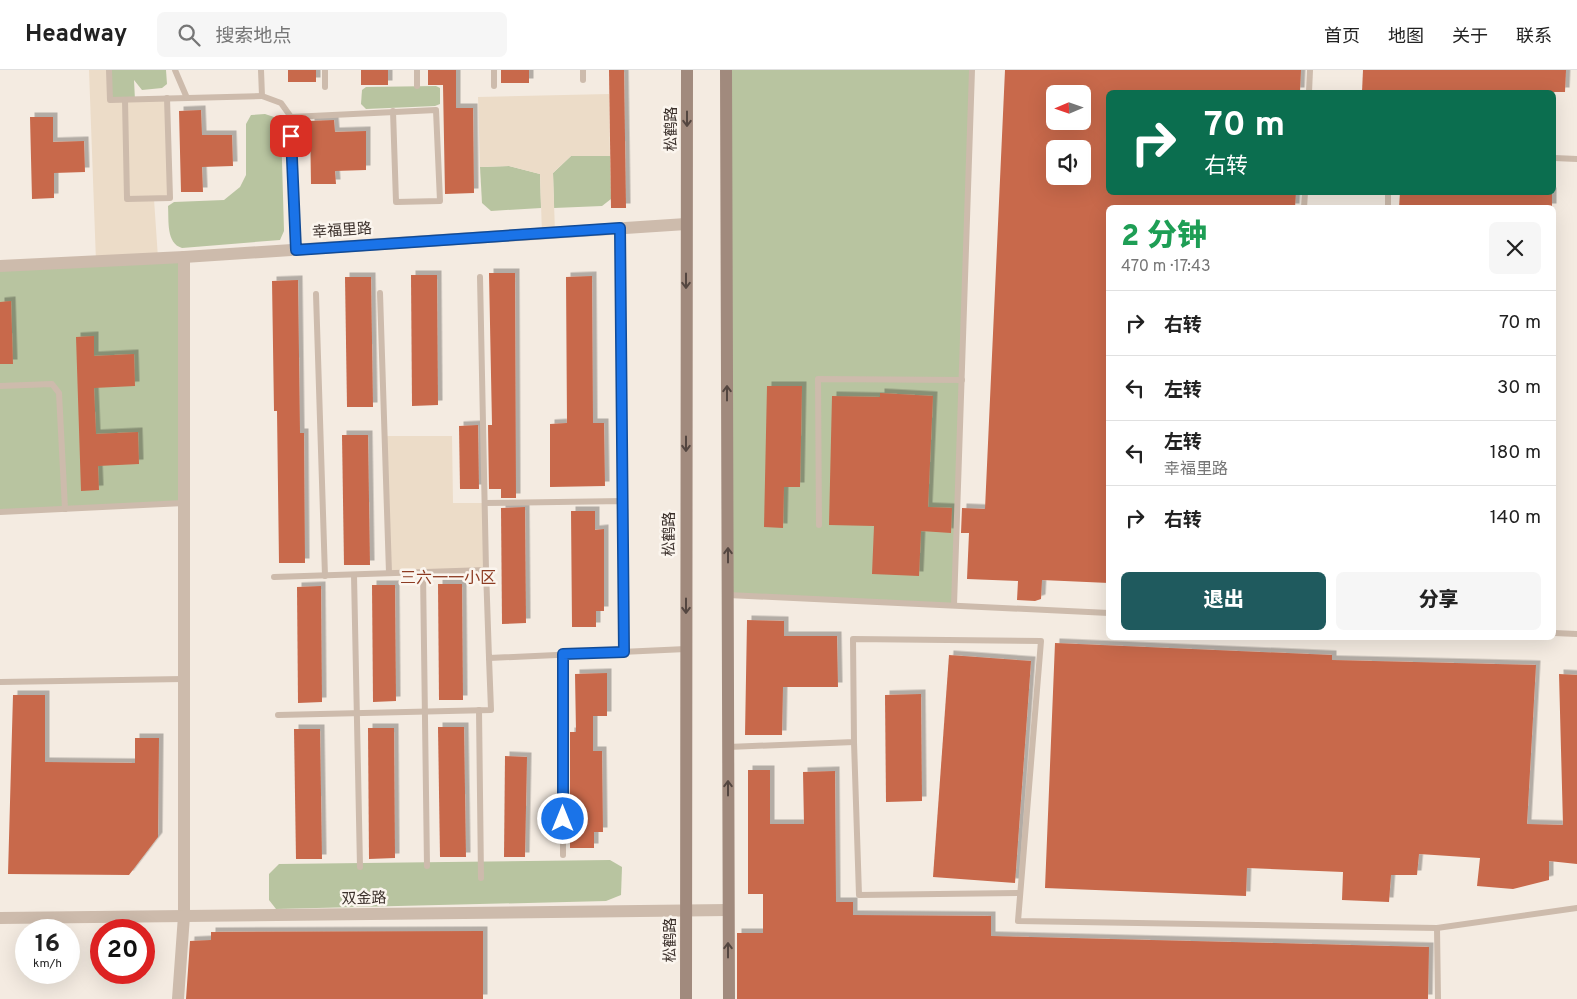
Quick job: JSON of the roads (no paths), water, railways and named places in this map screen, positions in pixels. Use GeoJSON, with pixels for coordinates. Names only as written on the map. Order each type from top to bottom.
{"type":"FeatureCollection","features":[{"type":"Feature","properties":{"kind":"main road","name":"松鹤路"},"geometry":{"type":"LineString","coordinates":[[686,999],[687,70]]}},
{"type":"Feature","properties":{"kind":"main road"},"geometry":{"type":"LineString","coordinates":[[726,70],[729,999]]}},
{"type":"Feature","properties":{"kind":"street","name":"幸福里路"},"geometry":{"type":"LineString","coordinates":[[0,266],[184,257],[686,224]]}},
{"type":"Feature","properties":{"kind":"street"},"geometry":{"type":"LineString","coordinates":[[178,999],[184,916],[184,257]]}},
{"type":"Feature","properties":{"kind":"street","name":"双金路"},"geometry":{"type":"LineString","coordinates":[[0,918],[728,910]]}},
{"type":"Feature","properties":{"kind":"lane"},"geometry":{"type":"LineString","coordinates":[[108,70],[110,100],[262,96],[281,103],[291,117],[296,250]]}},
{"type":"Feature","properties":{"kind":"lane"},"geometry":{"type":"LineString","coordinates":[[175,70],[187,98]]}},
{"type":"Feature","properties":{"kind":"lane"},"geometry":{"type":"LineString","coordinates":[[261,70],[262,96]]}},
{"type":"Feature","properties":{"kind":"lane"},"geometry":{"type":"LineString","coordinates":[[325,70],[325,87]]}},
{"type":"Feature","properties":{"kind":"lane"},"geometry":{"type":"LineString","coordinates":[[417,70],[417,86]]}},
{"type":"Feature","properties":{"kind":"lane"},"geometry":{"type":"LineString","coordinates":[[494,70],[494,86]]}},
{"type":"Feature","properties":{"kind":"lane"},"geometry":{"type":"LineString","coordinates":[[583,70],[583,80]]}},
{"type":"Feature","properties":{"kind":"lane"},"geometry":{"type":"LineString","coordinates":[[954,605],[972,70]]}},
{"type":"Feature","properties":{"kind":"lane"},"geometry":{"type":"LineString","coordinates":[[1309,90],[1310,70]]}},
{"type":"Feature","properties":{"kind":"lane"},"geometry":{"type":"LineString","coordinates":[[125,100],[127,199],[170,198],[167,98]]}},
{"type":"Feature","properties":{"kind":"lane"},"geometry":{"type":"LineString","coordinates":[[291,117],[393,111],[436,110],[440,201],[396,202],[393,111]]}},
{"type":"Feature","properties":{"kind":"lane"},"geometry":{"type":"LineString","coordinates":[[1556,158],[1577,160]]}},
{"type":"Feature","properties":{"kind":"lane"},"geometry":{"type":"LineString","coordinates":[[620,228],[624,652]]}},
{"type":"Feature","properties":{"kind":"lane"},"geometry":{"type":"LineString","coordinates":[[278,715],[491,710],[480,277]]}},
{"type":"Feature","properties":{"kind":"lane"},"geometry":{"type":"LineString","coordinates":[[380,293],[389,573]]}},
{"type":"Feature","properties":{"kind":"lane"},"geometry":{"type":"LineString","coordinates":[[316,294],[325,576]]}},
{"type":"Feature","properties":{"kind":"lane"},"geometry":{"type":"LineString","coordinates":[[819,525],[818,379],[962,380]]}},
{"type":"Feature","properties":{"kind":"lane"},"geometry":{"type":"LineString","coordinates":[[0,386],[52,384],[59,392],[65,508]]}},
{"type":"Feature","properties":{"kind":"lane"},"geometry":{"type":"LineString","coordinates":[[485,503],[623,501]]}},
{"type":"Feature","properties":{"kind":"lane"},"geometry":{"type":"LineString","coordinates":[[0,512],[184,503]]}},
{"type":"Feature","properties":{"kind":"lane"},"geometry":{"type":"LineString","coordinates":[[274,577],[486,570]]}},
{"type":"Feature","properties":{"kind":"lane"},"geometry":{"type":"LineString","coordinates":[[422,572],[427,866]]}},
{"type":"Feature","properties":{"kind":"lane"},"geometry":{"type":"LineString","coordinates":[[354,575],[360,868]]}},
{"type":"Feature","properties":{"kind":"lane"},"geometry":{"type":"LineString","coordinates":[[728,595],[1106,613]]}},
{"type":"Feature","properties":{"kind":"lane"},"geometry":{"type":"LineString","coordinates":[[1556,633],[1577,634]]}},
{"type":"Feature","properties":{"kind":"lane"},"geometry":{"type":"LineString","coordinates":[[1020,893],[859,896],[853,639],[1041,641],[1018,921],[1437,928],[1577,908]]}},
{"type":"Feature","properties":{"kind":"lane"},"geometry":{"type":"LineString","coordinates":[[489,658],[686,649]]}},
{"type":"Feature","properties":{"kind":"lane"},"geometry":{"type":"LineString","coordinates":[[563,654],[563,855]]}},
{"type":"Feature","properties":{"kind":"lane"},"geometry":{"type":"LineString","coordinates":[[0,682],[184,679]]}},
{"type":"Feature","properties":{"kind":"lane"},"geometry":{"type":"LineString","coordinates":[[479,710],[481,878]]}},
{"type":"Feature","properties":{"kind":"lane"},"geometry":{"type":"LineString","coordinates":[[728,747],[854,742]]}},
{"type":"Feature","properties":{"kind":"lane"},"geometry":{"type":"LineString","coordinates":[[1437,928],[1438,999]]}},
{"type":"Feature","properties":{"kind":"district","name":"三六一一小区"},"geometry":{"type":"Point","coordinates":[448,577]}}]}
